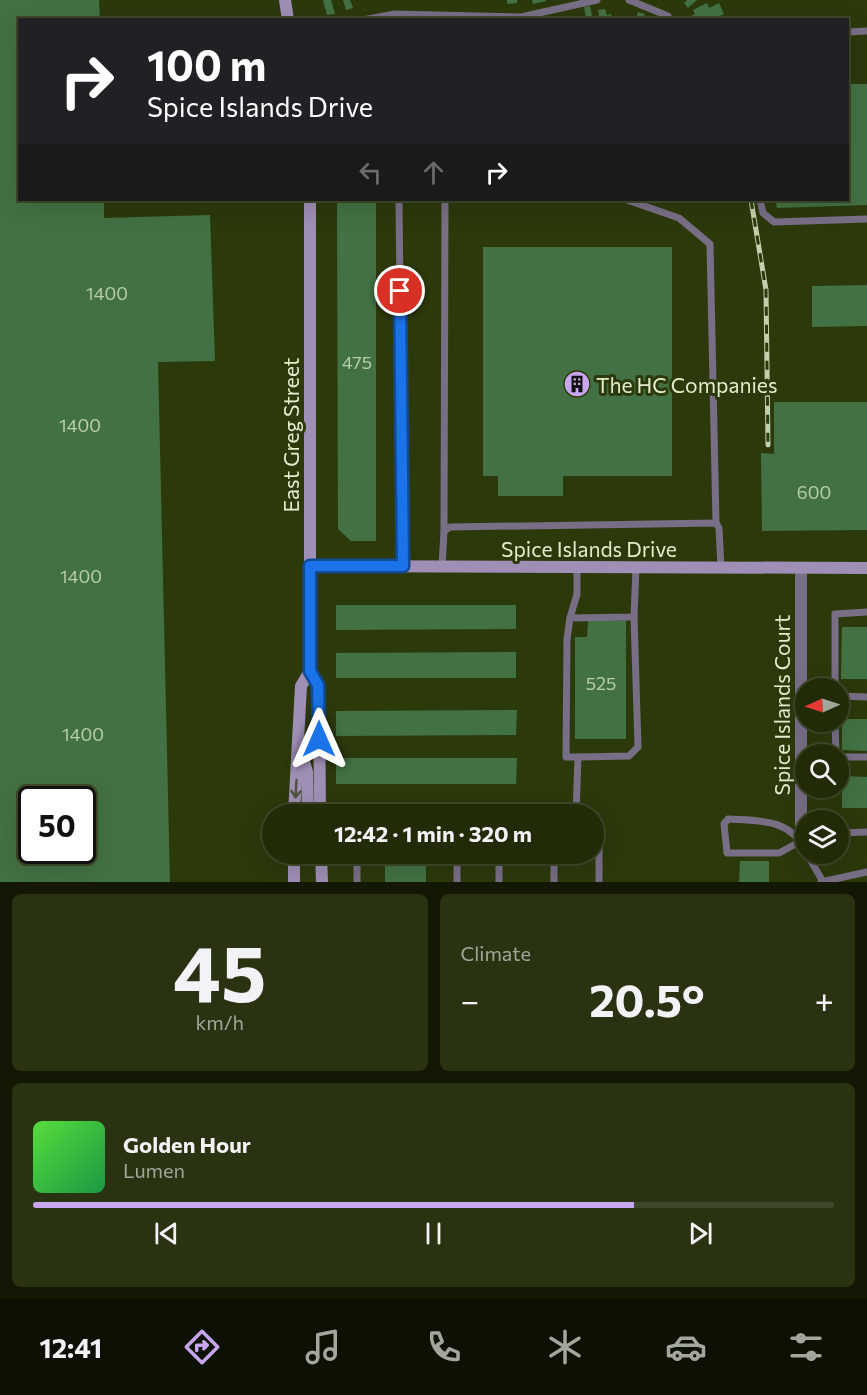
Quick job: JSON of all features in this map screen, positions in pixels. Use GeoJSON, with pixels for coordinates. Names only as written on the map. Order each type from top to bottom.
{"type":"FeatureCollection","features":[{"type":"Feature","properties":{"kind":"main road"},"geometry":{"type":"LineString","coordinates":[[285,0],[288,18]]}},
{"type":"Feature","properties":{"kind":"main road","name":"East Greg Street"},"geometry":{"type":"LineString","coordinates":[[310,201],[310,671],[318,685],[319,695],[320,804]]}},
{"type":"Feature","properties":{"kind":"main road","name":"Spice Islands Drive"},"geometry":{"type":"LineString","coordinates":[[310,566],[867,568]]}},
{"type":"Feature","properties":{"kind":"main road","name":"East Greg Street"},"geometry":{"type":"LineString","coordinates":[[295,804],[301,686],[310,671]]}},
{"type":"Feature","properties":{"kind":"main road"},"geometry":{"type":"LineString","coordinates":[[298,738],[307,772],[308,804]]}},
{"type":"Feature","properties":{"kind":"main road"},"geometry":{"type":"LineString","coordinates":[[294,864],[294,882]]}},
{"type":"Feature","properties":{"kind":"main road"},"geometry":{"type":"LineString","coordinates":[[321,864],[322,882]]}},
{"type":"Feature","properties":{"kind":"street","name":"Spice Islands Court"},"geometry":{"type":"LineString","coordinates":[[801,568],[803,678]]}},
{"type":"Feature","properties":{"kind":"lane"},"geometry":{"type":"LineString","coordinates":[[374,18],[395,14],[521,17],[597,0]]}},
{"type":"Feature","properties":{"kind":"lane"},"geometry":{"type":"LineString","coordinates":[[629,0],[669,18]]}},
{"type":"Feature","properties":{"kind":"lane"},"geometry":{"type":"LineString","coordinates":[[849,32],[867,31]]}},
{"type":"Feature","properties":{"kind":"lane"},"geometry":{"type":"LineString","coordinates":[[399,201],[403,566]]}},
{"type":"Feature","properties":{"kind":"lane"},"geometry":{"type":"LineString","coordinates":[[442,566],[445,201]]}},
{"type":"Feature","properties":{"kind":"lane"},"geometry":{"type":"LineString","coordinates":[[630,201],[679,218],[710,244],[716,523],[719,528],[722,568]]}},
{"type":"Feature","properties":{"kind":"lane"},"geometry":{"type":"LineString","coordinates":[[760,201],[763,213],[774,222],[867,219]]}},
{"type":"Feature","properties":{"kind":"lane"},"geometry":{"type":"LineString","coordinates":[[444,531],[450,527],[716,523]]}},
{"type":"Feature","properties":{"kind":"lane"},"geometry":{"type":"LineString","coordinates":[[577,567],[577,594],[567,639],[566,757],[629,756],[638,747],[634,617],[636,567]]}},
{"type":"Feature","properties":{"kind":"lane"},"geometry":{"type":"LineString","coordinates":[[835,678],[835,614],[867,612]]}},
{"type":"Feature","properties":{"kind":"lane"},"geometry":{"type":"LineString","coordinates":[[570,618],[634,617]]}},
{"type":"Feature","properties":{"kind":"lane"},"geometry":{"type":"LineString","coordinates":[[849,696],[867,697]]}},
{"type":"Feature","properties":{"kind":"lane"},"geometry":{"type":"LineString","coordinates":[[576,804],[578,757]]}},
{"type":"Feature","properties":{"kind":"lane"},"geometry":{"type":"LineString","coordinates":[[849,757],[867,758]]}},
{"type":"Feature","properties":{"kind":"lane"},"geometry":{"type":"LineString","coordinates":[[728,819],[777,823],[805,846],[779,853],[727,853],[724,824],[728,819]]}},
{"type":"Feature","properties":{"kind":"lane"},"geometry":{"type":"LineString","coordinates":[[849,833],[867,832]]}},
{"type":"Feature","properties":{"kind":"lane"},"geometry":{"type":"LineString","coordinates":[[357,864],[357,882]]}},
{"type":"Feature","properties":{"kind":"lane"},"geometry":{"type":"LineString","coordinates":[[457,864],[457,882]]}},
{"type":"Feature","properties":{"kind":"lane"},"geometry":{"type":"LineString","coordinates":[[499,864],[499,882]]}},
{"type":"Feature","properties":{"kind":"lane"},"geometry":{"type":"LineString","coordinates":[[554,864],[554,882]]}},
{"type":"Feature","properties":{"kind":"lane"},"geometry":{"type":"LineString","coordinates":[[599,864],[599,882]]}},
{"type":"Feature","properties":{"kind":"lane"},"geometry":{"type":"LineString","coordinates":[[814,864],[822,881],[867,872]]}},
{"type":"Feature","properties":{"kind":"building"},"geometry":{"type":"Polygon","coordinates":[[[0,0],[99,0],[100,18],[18,18],[18,201],[104,201],[104,218],[210,215],[215,361],[158,362],[170,882],[0,882],[0,0]]]}},
{"type":"Feature","properties":{"kind":"building"},"geometry":{"type":"Polygon","coordinates":[[[323,0],[331,0],[335,14],[327,15],[323,0]]]}},
{"type":"Feature","properties":{"kind":"building"},"geometry":{"type":"Polygon","coordinates":[[[343,0],[350,0],[353,8],[346,10],[343,0]]]}},
{"type":"Feature","properties":{"kind":"building"},"geometry":{"type":"Polygon","coordinates":[[[507,0],[517,0],[517,3],[507,4],[507,0]]]}},
{"type":"Feature","properties":{"kind":"building"},"geometry":{"type":"Polygon","coordinates":[[[532,0],[546,0],[546,1],[533,4],[532,0]]]}},
{"type":"Feature","properties":{"kind":"building"},"geometry":{"type":"Polygon","coordinates":[[[687,0],[697,0],[688,8],[684,3],[687,0]]]}},
{"type":"Feature","properties":{"kind":"building"},"geometry":{"type":"Polygon","coordinates":[[[707,3],[709,8],[719,3],[724,14],[716,18],[692,18],[695,14],[693,10],[707,3]]]}},
{"type":"Feature","properties":{"kind":"building"},"geometry":{"type":"Polygon","coordinates":[[[590,6],[592,16],[586,18],[584,7],[590,6]]]}},
{"type":"Feature","properties":{"kind":"building"},"geometry":{"type":"Polygon","coordinates":[[[605,9],[607,15],[611,14],[612,18],[600,18],[598,10],[605,9]]]}},
{"type":"Feature","properties":{"kind":"building"},"geometry":{"type":"Polygon","coordinates":[[[638,12],[645,14],[643,18],[636,18],[638,12]]]}},
{"type":"Feature","properties":{"kind":"building"},"geometry":{"type":"Polygon","coordinates":[[[849,84],[867,84],[867,205],[777,208],[775,201],[849,201],[849,84]]]}},
{"type":"Feature","properties":{"kind":"building"},"geometry":{"type":"Polygon","coordinates":[[[337,201],[376,201],[376,541],[351,541],[338,529],[337,201]]]}},
{"type":"Feature","properties":{"kind":"building","name":"The HC Companies"},"geometry":{"type":"Polygon","coordinates":[[[483,247],[672,247],[672,476],[563,476],[563,496],[498,496],[498,476],[483,476],[483,247]]]}},
{"type":"Feature","properties":{"kind":"building"},"geometry":{"type":"Polygon","coordinates":[[[867,285],[867,326],[812,327],[812,286],[867,285]]]}},
{"type":"Feature","properties":{"kind":"building"},"geometry":{"type":"Polygon","coordinates":[[[774,402],[867,402],[867,530],[762,531],[761,453],[774,454],[774,402]]]}},
{"type":"Feature","properties":{"kind":"building"},"geometry":{"type":"Polygon","coordinates":[[[336,605],[516,605],[516,629],[336,630],[336,605]]]}},
{"type":"Feature","properties":{"kind":"building"},"geometry":{"type":"Polygon","coordinates":[[[588,621],[626,621],[626,739],[575,739],[575,637],[587,637],[588,621]]]}},
{"type":"Feature","properties":{"kind":"building"},"geometry":{"type":"Polygon","coordinates":[[[842,627],[867,627],[867,679],[841,678],[842,627]]]}},
{"type":"Feature","properties":{"kind":"building"},"geometry":{"type":"Polygon","coordinates":[[[516,652],[516,678],[336,678],[336,653],[516,652]]]}},
{"type":"Feature","properties":{"kind":"building"},"geometry":{"type":"Polygon","coordinates":[[[517,710],[516,735],[336,736],[336,711],[517,710]]]}},
{"type":"Feature","properties":{"kind":"building"},"geometry":{"type":"Polygon","coordinates":[[[849,719],[867,719],[867,751],[849,750],[849,744],[842,744],[842,732],[849,732],[849,719]]]}},
{"type":"Feature","properties":{"kind":"building"},"geometry":{"type":"Polygon","coordinates":[[[336,758],[517,758],[516,784],[336,784],[336,758]]]}},
{"type":"Feature","properties":{"kind":"building"},"geometry":{"type":"Polygon","coordinates":[[[849,776],[867,777],[867,808],[842,808],[842,798],[849,798],[849,776]]]}},
{"type":"Feature","properties":{"kind":"building"},"geometry":{"type":"Polygon","coordinates":[[[740,861],[769,861],[769,882],[739,882],[740,861]]]}},
{"type":"Feature","properties":{"kind":"building"},"geometry":{"type":"Polygon","coordinates":[[[385,864],[426,864],[426,882],[385,882],[385,864]]]}},
{"type":"Feature","properties":{"kind":"railway"},"geometry":{"type":"LineString","coordinates":[[751,201],[766,290],[768,445]]}},
{"type":"Feature","properties":{"kind":"place","name":"The HC Companies"},"geometry":{"type":"Point","coordinates":[577,384]}},
{"type":"Feature","properties":{"kind":"route"},"geometry":{"type":"LineString","coordinates":[[319,739],[318,685],[310,671],[310,566],[403,566],[400,291]]}}]}
